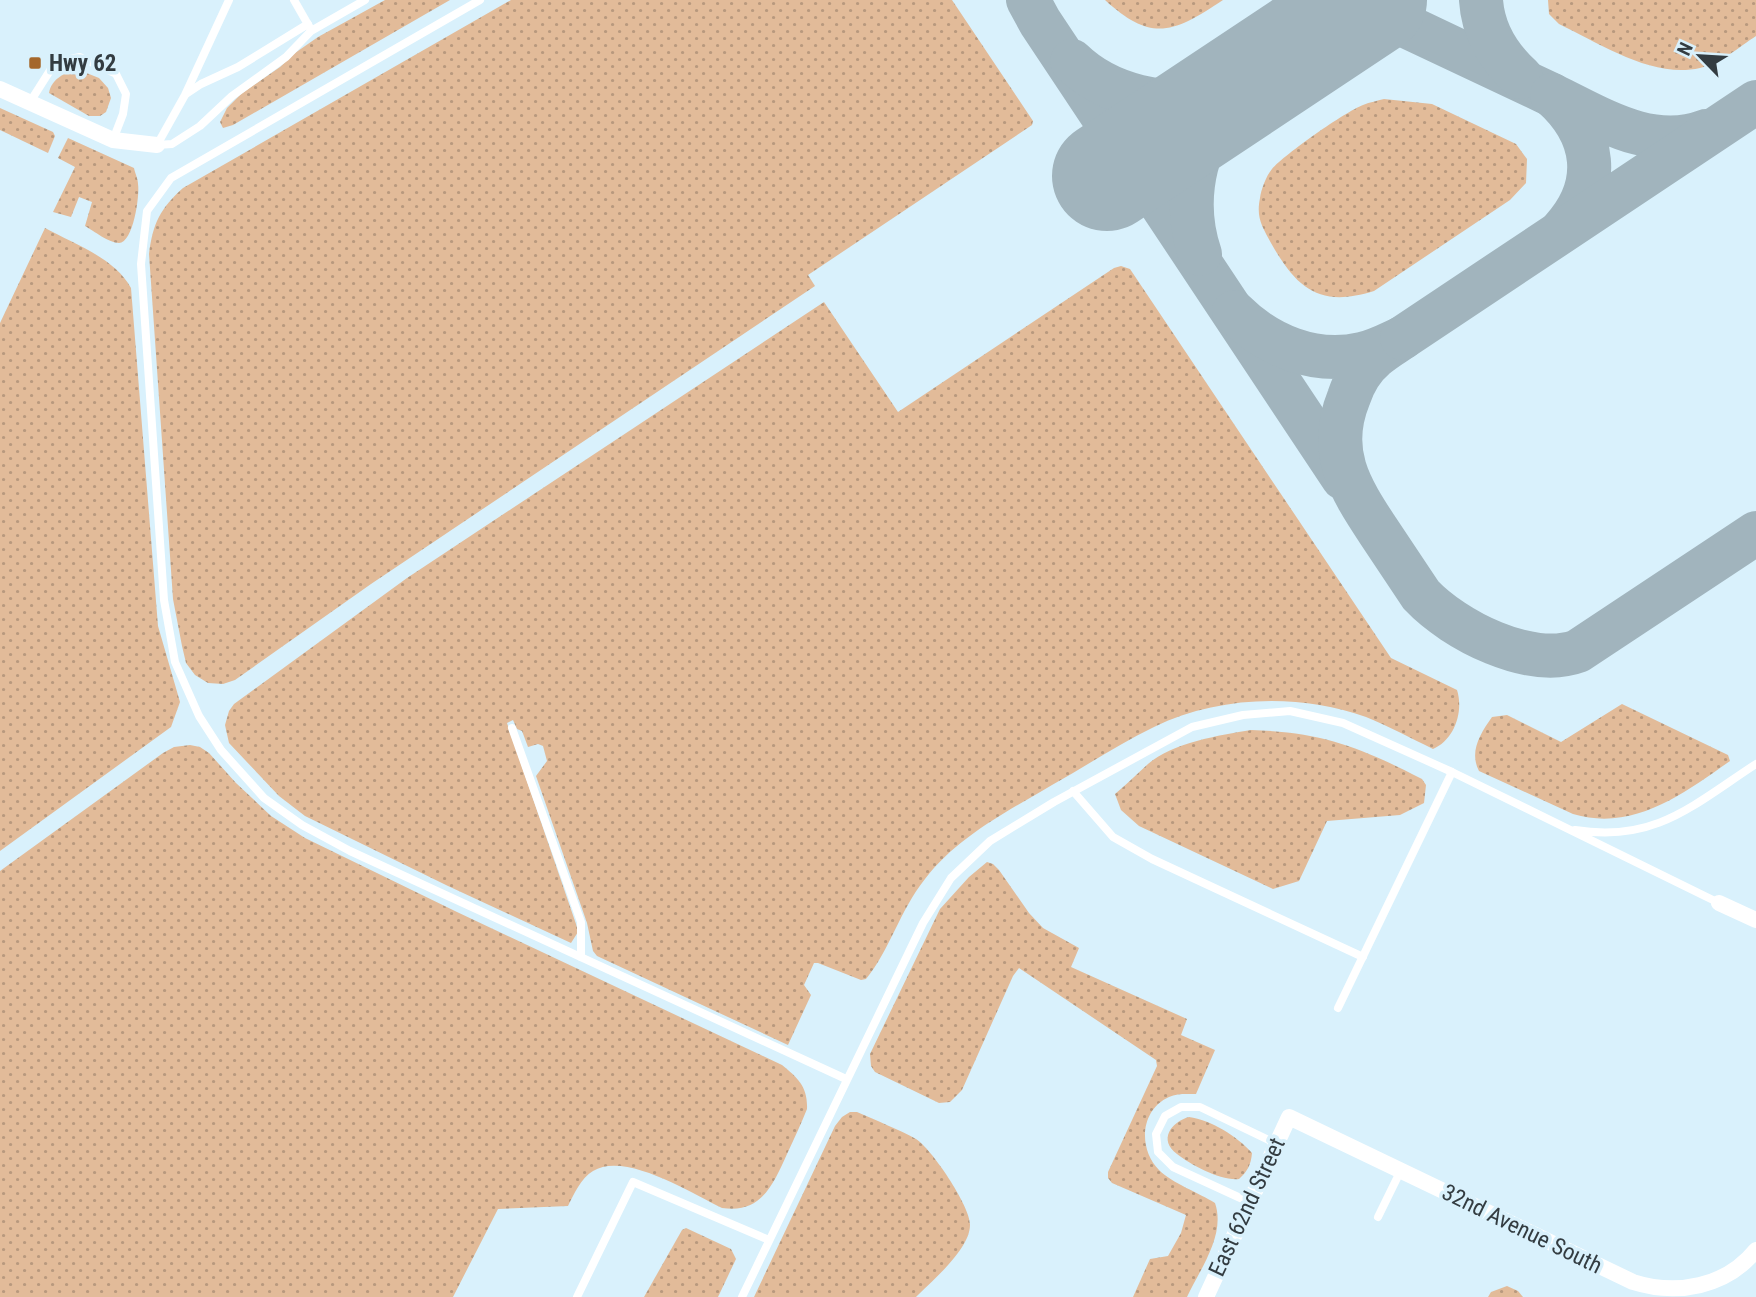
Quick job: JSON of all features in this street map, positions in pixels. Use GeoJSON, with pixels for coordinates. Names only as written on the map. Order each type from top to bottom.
{"type":"FeatureCollection","features":[{"type":"Feature","properties":{"kind":"street"},"geometry":{"type":"LineString","coordinates":[[0,89],[113,140],[157,145]]}},
{"type":"Feature","properties":{"kind":"street"},"geometry":{"type":"LineString","coordinates":[[1719,903],[1756,920]]}},
{"type":"Feature","properties":{"kind":"street","name":"East 62nd Street"},"geometry":{"type":"LineString","coordinates":[[1206,1297],[1289,1117]]}},
{"type":"Feature","properties":{"kind":"street","name":"32nd Avenue South"},"geometry":{"type":"LineString","coordinates":[[1289,1117],[1633,1282],[1652,1288],[1707,1284],[1738,1268],[1756,1250]]}},
{"type":"Feature","properties":{"kind":"lane"},"geometry":{"type":"LineString","coordinates":[[157,145],[185,95],[229,0]]}},
{"type":"Feature","properties":{"kind":"lane"},"geometry":{"type":"LineString","coordinates":[[294,0],[309,27]]}},
{"type":"Feature","properties":{"kind":"lane"},"geometry":{"type":"LineString","coordinates":[[185,95],[201,84],[365,0]]}},
{"type":"Feature","properties":{"kind":"lane"},"geometry":{"type":"LineString","coordinates":[[480,0],[171,178],[147,211],[141,264],[164,600],[175,662],[198,716],[221,750],[264,798],[302,825],[350,850],[846,1079]]}},
{"type":"Feature","properties":{"kind":"lane"},"geometry":{"type":"LineString","coordinates":[[157,145],[172,144],[200,126],[232,96],[286,57],[309,27]]}},
{"type":"Feature","properties":{"kind":"lane"},"geometry":{"type":"LineString","coordinates":[[30,102],[51,69],[65,60],[80,57],[116,74],[126,94],[123,114],[113,140]]}},
{"type":"Feature","properties":{"kind":"lane"},"geometry":{"type":"LineString","coordinates":[[742,1297],[923,923],[951,878],[990,841],[1073,791],[1192,727],[1243,715],[1290,711],[1343,723],[1452,772],[1719,903]]}},
{"type":"Feature","properties":{"kind":"lane"},"geometry":{"type":"LineString","coordinates":[[512,728],[580,922],[580,957]]}},
{"type":"Feature","properties":{"kind":"lane"},"geometry":{"type":"LineString","coordinates":[[1564,828],[1624,833],[1647,828],[1672,818],[1756,764]]}},
{"type":"Feature","properties":{"kind":"lane"},"geometry":{"type":"LineString","coordinates":[[1338,1008],[1452,772]]}},
{"type":"Feature","properties":{"kind":"lane"},"geometry":{"type":"LineString","coordinates":[[1073,791],[1113,837],[1152,859],[1363,957]]}},
{"type":"Feature","properties":{"kind":"lane"},"geometry":{"type":"LineString","coordinates":[[1249,1202],[1173,1167],[1158,1152],[1156,1134],[1165,1116],[1181,1107],[1200,1107],[1277,1144]]}},
{"type":"Feature","properties":{"kind":"lane"},"geometry":{"type":"LineString","coordinates":[[1378,1217],[1401,1170]]}},
{"type":"Feature","properties":{"kind":"lane"},"geometry":{"type":"LineString","coordinates":[[576,1297],[633,1182],[769,1240]]}},
{"type":"Feature","properties":{"kind":"shaded area"},"geometry":{"type":"Polygon","coordinates":[[[385,0],[450,0],[233,125],[223,128],[220,122],[227,108],[241,94],[318,37],[385,0]]]}},
{"type":"Feature","properties":{"kind":"shaded area"},"geometry":{"type":"Polygon","coordinates":[[[511,0],[952,0],[1033,121],[1032,125],[808,275],[815,286],[371,584],[235,680],[223,684],[208,683],[195,675],[186,663],[173,599],[149,254],[159,217],[183,188],[511,0]]]}},
{"type":"Feature","properties":{"kind":"shaded area"},"geometry":{"type":"Polygon","coordinates":[[[1105,0],[1223,0],[1176,26],[1150,28],[1136,23],[1105,0]]]}},
{"type":"Feature","properties":{"kind":"shaded area"},"geometry":{"type":"Polygon","coordinates":[[[1548,0],[1756,0],[1756,36],[1707,66],[1682,70],[1664,69],[1628,58],[1559,24],[1549,14],[1548,0]]]}},
{"type":"Feature","properties":{"kind":"shaded area"},"geometry":{"type":"Polygon","coordinates":[[[79,70],[99,78],[108,88],[111,98],[106,112],[100,116],[89,116],[49,93],[60,77],[79,70]]]}},
{"type":"Feature","properties":{"kind":"shaded area"},"geometry":{"type":"Polygon","coordinates":[[[1384,99],[1432,104],[1516,144],[1527,159],[1526,183],[1510,200],[1374,291],[1339,297],[1312,291],[1290,272],[1271,243],[1259,217],[1261,191],[1272,169],[1302,144],[1354,109],[1384,99]]]}},
{"type":"Feature","properties":{"kind":"shaded area"},"geometry":{"type":"Polygon","coordinates":[[[0,108],[53,132],[55,136],[48,153],[0,130],[0,108]]]}},
{"type":"Feature","properties":{"kind":"shaded area"},"geometry":{"type":"Polygon","coordinates":[[[68,138],[134,168],[138,184],[137,208],[132,227],[124,241],[111,241],[85,226],[92,202],[79,197],[71,217],[53,212],[75,167],[58,158],[68,138]]]}},
{"type":"Feature","properties":{"kind":"shaded area"},"geometry":{"type":"Polygon","coordinates":[[[45,228],[104,260],[124,277],[131,288],[158,626],[180,702],[171,727],[0,851],[0,323],[45,228]]]}},
{"type":"Feature","properties":{"kind":"shaded area"},"geometry":{"type":"Polygon","coordinates":[[[1121,266],[1130,269],[1391,658],[1457,690],[1459,707],[1456,724],[1440,745],[1433,749],[1366,717],[1340,709],[1286,701],[1258,701],[1205,709],[1154,727],[1001,815],[952,850],[916,891],[882,956],[866,979],[861,980],[814,963],[804,985],[811,995],[788,1045],[597,956],[593,951],[587,923],[536,776],[547,761],[543,746],[538,744],[528,747],[522,731],[517,729],[513,720],[507,723],[576,924],[578,932],[571,943],[305,816],[279,796],[229,743],[225,725],[234,704],[407,578],[824,302],[898,412],[1114,268],[1121,266]]]}},
{"type":"Feature","properties":{"kind":"shaded area"},"geometry":{"type":"Polygon","coordinates":[[[1622,704],[1728,755],[1730,761],[1694,786],[1656,807],[1616,818],[1573,814],[1479,771],[1476,750],[1492,717],[1507,715],[1561,742],[1622,704]]]}},
{"type":"Feature","properties":{"kind":"shaded area"},"geometry":{"type":"Polygon","coordinates":[[[1251,730],[1320,738],[1379,758],[1422,779],[1426,785],[1424,803],[1400,815],[1327,821],[1299,881],[1273,889],[1139,826],[1121,810],[1115,794],[1158,757],[1183,745],[1251,730]]]}},
{"type":"Feature","properties":{"kind":"shaded area"},"geometry":{"type":"Polygon","coordinates":[[[190,745],[209,753],[271,816],[305,838],[782,1065],[801,1084],[806,1095],[807,1109],[771,1186],[756,1202],[735,1209],[722,1208],[658,1176],[622,1166],[606,1166],[593,1171],[585,1178],[568,1206],[498,1209],[453,1297],[0,1297],[0,871],[163,753],[174,747],[190,745]]]}},
{"type":"Feature","properties":{"kind":"shaded area"},"geometry":{"type":"Polygon","coordinates":[[[987,862],[999,870],[1043,928],[1079,948],[1071,967],[1187,1019],[1181,1035],[1215,1050],[1196,1094],[1175,1095],[1159,1103],[1152,1111],[1145,1131],[1148,1152],[1159,1170],[1178,1184],[1215,1203],[1217,1227],[1214,1239],[1187,1297],[1133,1297],[1150,1259],[1168,1256],[1181,1233],[1186,1215],[1112,1183],[1108,1178],[1108,1172],[1157,1066],[1156,1060],[1019,968],[962,1090],[950,1102],[939,1103],[875,1072],[871,1066],[870,1054],[940,909],[969,877],[987,862]]]}},
{"type":"Feature","properties":{"kind":"shaded area"},"geometry":{"type":"Polygon","coordinates":[[[850,1112],[857,1112],[909,1135],[931,1154],[957,1192],[969,1217],[970,1225],[964,1244],[949,1264],[916,1297],[754,1297],[835,1126],[850,1112]]]}},
{"type":"Feature","properties":{"kind":"shaded area"},"geometry":{"type":"Polygon","coordinates":[[[1189,1117],[1223,1130],[1252,1153],[1248,1168],[1239,1179],[1206,1171],[1171,1149],[1168,1143],[1169,1132],[1177,1123],[1189,1117]]]}},
{"type":"Feature","properties":{"kind":"shaded area"},"geometry":{"type":"Polygon","coordinates":[[[686,1228],[731,1249],[736,1259],[718,1297],[644,1297],[682,1230],[686,1228]]]}},
{"type":"Feature","properties":{"kind":"shaded area"},"geometry":{"type":"Polygon","coordinates":[[[1507,1286],[1518,1291],[1523,1297],[1488,1297],[1491,1292],[1507,1286]]]}},
{"type":"Feature","properties":{"kind":"taxiway"},"geometry":{"type":"LineString","coordinates":[[1028,0],[1343,478]]}},
{"type":"Feature","properties":{"kind":"taxiway"},"geometry":{"type":"LineString","coordinates":[[1367,0],[1406,26],[1552,95]]}},
{"type":"Feature","properties":{"kind":"taxiway"},"geometry":{"type":"LineString","coordinates":[[1481,0],[1485,22],[1493,42],[1521,77]]}},
{"type":"Feature","properties":{"kind":"taxiway"},"geometry":{"type":"LineString","coordinates":[[1072,61],[1086,73],[1120,91],[1158,100],[1177,101],[1214,96],[1268,70],[1224,113],[1202,150],[1196,167],[1192,202],[1195,237],[1200,254]]}},
{"type":"Feature","properties":{"kind":"taxiway"},"geometry":{"type":"LineString","coordinates":[[1562,230],[1584,195],[1589,160],[1578,126],[1552,95],[1607,122],[1646,135],[1686,136],[1706,131]]}},
{"type":"Feature","properties":{"kind":"taxiway"},"geometry":{"type":"LineString","coordinates":[[1402,338],[1756,102]]}},
{"type":"Feature","properties":{"kind":"taxiway"},"geometry":{"type":"LineString","coordinates":[[1234,312],[1276,343],[1292,350],[1326,357],[1362,354],[1402,338],[1371,361],[1353,386],[1340,435],[1344,468],[1368,515],[1421,595],[1453,621],[1494,643],[1538,655],[1578,651],[1756,533]]}},
{"type":"Feature","properties":{"kind":"runway"},"geometry":{"type":"LineString","coordinates":[[1107,176],[1372,0]]}},
{"type":"Feature","properties":{"kind":"place","name":"Hwy 62"},"geometry":{"type":"Point","coordinates":[35,63]}}]}
